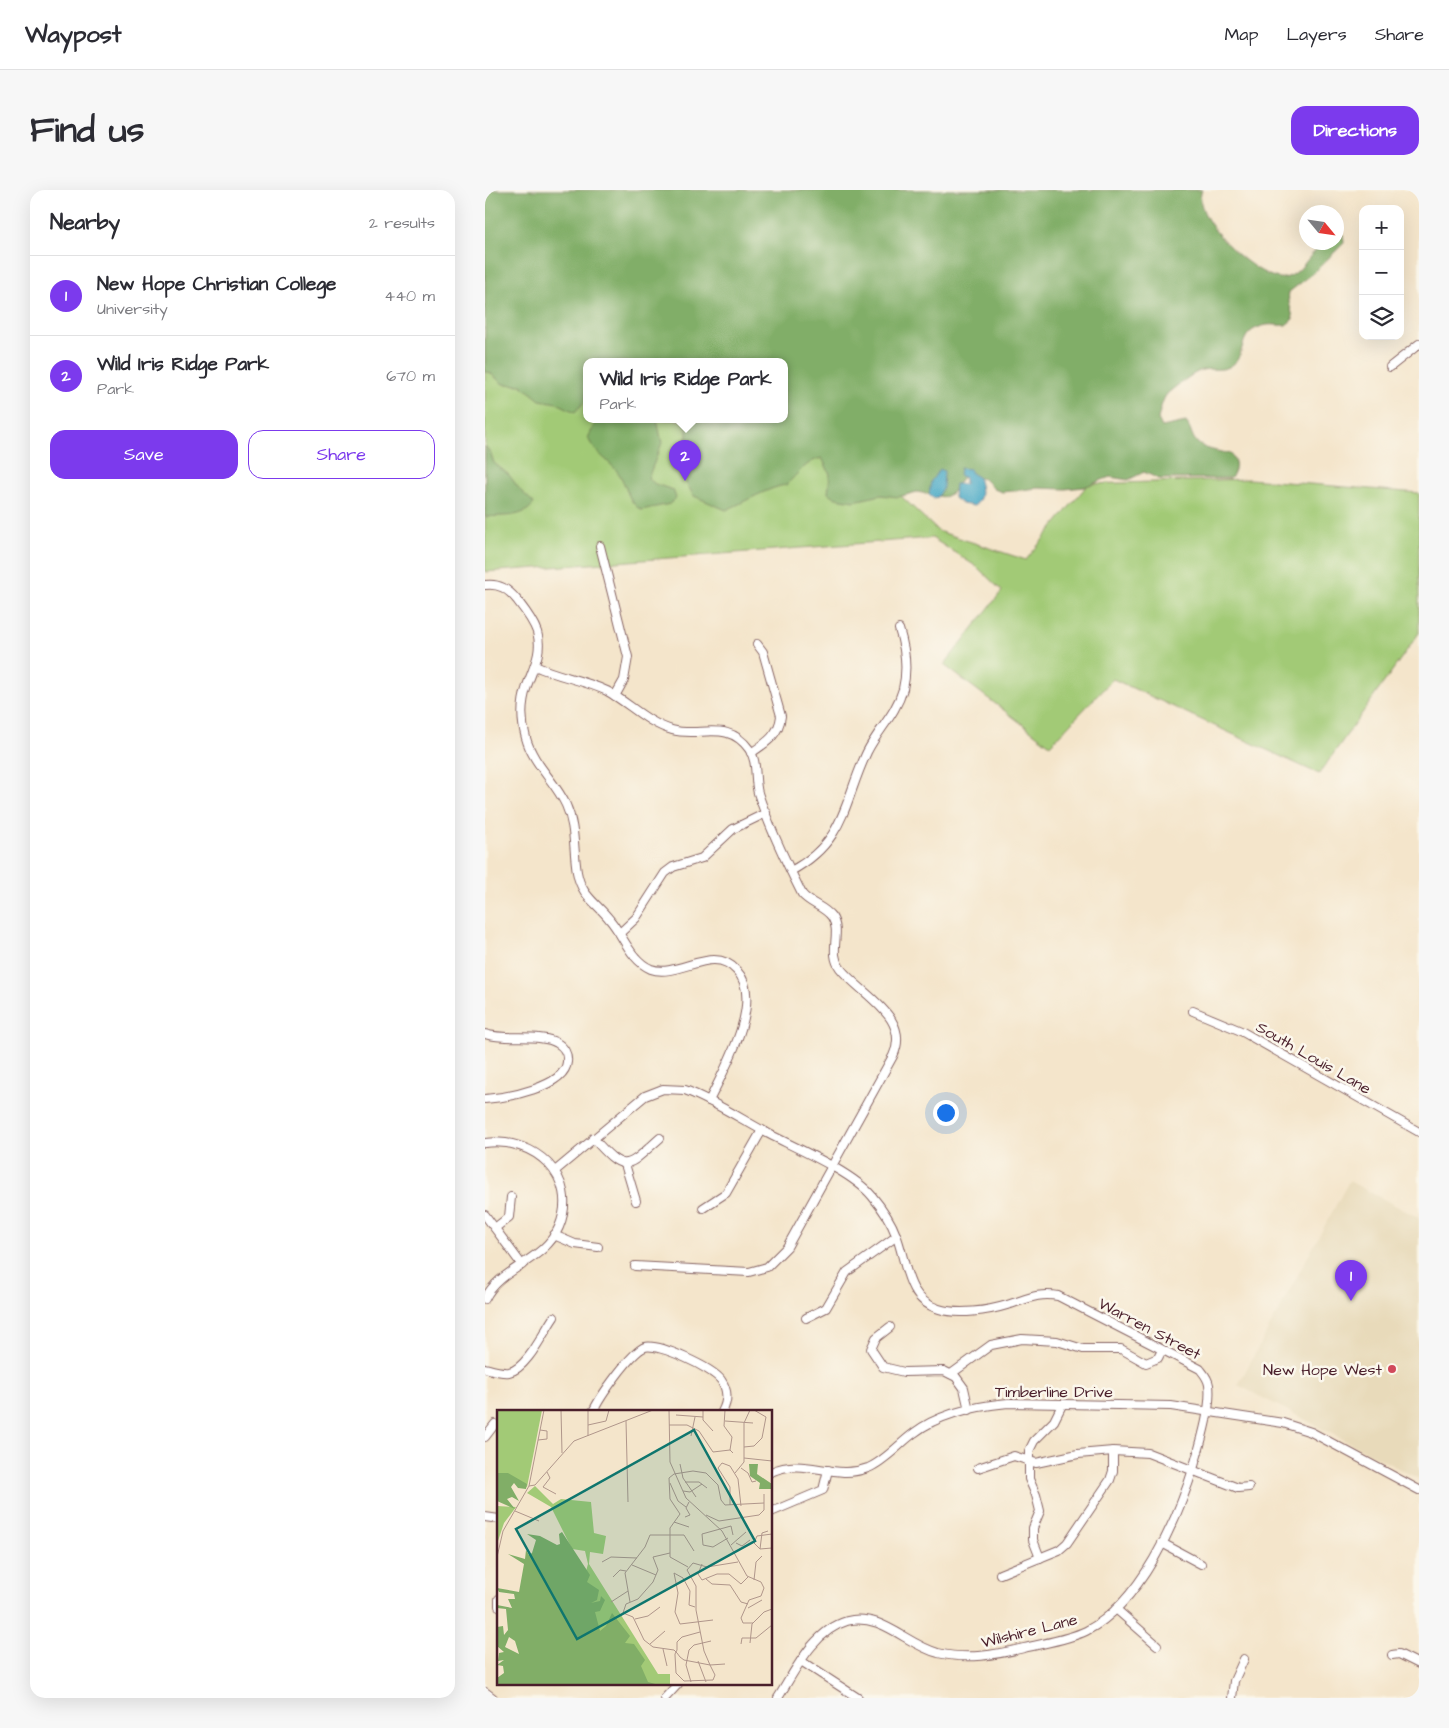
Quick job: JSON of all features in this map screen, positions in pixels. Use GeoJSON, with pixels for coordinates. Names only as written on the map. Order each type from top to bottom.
{"type":"FeatureCollection","features":[{"type":"Feature","properties":{"kind":"street"},"geometry":{"type":"LineString","coordinates":[[1390,367],[1419,344]]}},
{"type":"Feature","properties":{"kind":"street"},"geometry":{"type":"LineString","coordinates":[[601,546],[628,657],[624,680],[615,696]]}},
{"type":"Feature","properties":{"kind":"street"},"geometry":{"type":"LineString","coordinates":[[485,584],[501,586],[510,591],[528,613],[537,631],[539,645],[535,666],[527,684],[522,705],[526,739],[533,755],[560,794],[570,814],[577,870],[581,886],[593,904],[609,918],[639,961],[652,969],[664,970],[717,960],[729,964],[740,974],[744,984],[745,999],[741,1030],[736,1046],[709,1101]]}},
{"type":"Feature","properties":{"kind":"street"},"geometry":{"type":"LineString","coordinates":[[791,871],[809,861],[831,838],[867,752],[895,708],[903,689],[905,674],[905,647],[899,629]]}},
{"type":"Feature","properties":{"kind":"street"},"geometry":{"type":"LineString","coordinates":[[751,753],[773,737],[779,726],[781,716],[763,652],[757,644]]}},
{"type":"Feature","properties":{"kind":"street"},"geometry":{"type":"LineString","coordinates":[[535,666],[553,674],[593,685],[615,696],[652,721],[667,728],[689,733],[714,730],[725,731],[739,739],[751,753],[758,790],[766,813],[803,896],[824,909],[833,918],[836,930],[834,952],[838,965],[893,1021],[898,1036],[893,1056],[833,1168],[787,1247],[775,1261],[761,1270],[749,1272],[635,1266]]}},
{"type":"Feature","properties":{"kind":"street"},"geometry":{"type":"LineString","coordinates":[[620,933],[636,918],[665,873],[677,866],[702,858],[733,829],[766,813]]}},
{"type":"Feature","properties":{"kind":"street","name":"South Louis Lane"},"geometry":{"type":"LineString","coordinates":[[1193,1011],[1241,1031],[1419,1132]]}},
{"type":"Feature","properties":{"kind":"street"},"geometry":{"type":"LineString","coordinates":[[485,1034],[512,1039],[551,1040],[565,1050],[568,1058],[564,1072],[559,1078],[513,1096],[485,1099]]}},
{"type":"Feature","properties":{"kind":"street","name":"Warren Street"},"geometry":{"type":"LineString","coordinates":[[555,1171],[640,1100],[657,1090],[679,1088],[709,1101],[833,1168],[869,1193],[884,1212],[897,1236],[912,1289],[919,1299],[939,1309],[971,1310],[993,1308],[1032,1296],[1051,1294],[1071,1301],[1200,1369],[1206,1375],[1209,1383],[1206,1410]]}},
{"type":"Feature","properties":{"kind":"street"},"geometry":{"type":"LineString","coordinates":[[703,1208],[727,1192],[762,1130]]}},
{"type":"Feature","properties":{"kind":"street"},"geometry":{"type":"LineString","coordinates":[[593,1138],[611,1159],[625,1164],[634,1161],[660,1138]]}},
{"type":"Feature","properties":{"kind":"street"},"geometry":{"type":"LineString","coordinates":[[485,1143],[497,1141],[523,1146],[535,1152],[555,1171],[563,1187],[564,1214],[554,1236],[540,1254],[499,1282],[485,1299]]}},
{"type":"Feature","properties":{"kind":"street"},"geometry":{"type":"LineString","coordinates":[[625,1164],[636,1201]]}},
{"type":"Feature","properties":{"kind":"street"},"geometry":{"type":"LineString","coordinates":[[495,1228],[509,1216],[511,1197]]}},
{"type":"Feature","properties":{"kind":"street"},"geometry":{"type":"LineString","coordinates":[[485,1215],[522,1265]]}},
{"type":"Feature","properties":{"kind":"street"},"geometry":{"type":"LineString","coordinates":[[554,1236],[575,1244],[598,1247]]}},
{"type":"Feature","properties":{"kind":"street"},"geometry":{"type":"LineString","coordinates":[[806,1318],[826,1308],[847,1272],[897,1236]]}},
{"type":"Feature","properties":{"kind":"street"},"geometry":{"type":"LineString","coordinates":[[485,1368],[506,1372],[517,1369],[526,1360],[554,1317]]}},
{"type":"Feature","properties":{"kind":"street"},"geometry":{"type":"LineString","coordinates":[[890,1327],[876,1338],[871,1349],[883,1367],[905,1372],[944,1371],[951,1374],[956,1377],[964,1388],[969,1410]]}},
{"type":"Feature","properties":{"kind":"street"},"geometry":{"type":"LineString","coordinates":[[951,1374],[991,1345],[1022,1339],[1057,1341],[1083,1349],[1121,1349],[1146,1363],[1158,1358],[1162,1350]]}},
{"type":"Feature","properties":{"kind":"street"},"geometry":{"type":"LineString","coordinates":[[594,1410],[597,1402],[634,1355],[643,1348],[658,1346],[718,1376],[726,1391],[727,1403],[723,1410]]}},
{"type":"Feature","properties":{"kind":"street","name":"Timberline Drive"},"geometry":{"type":"LineString","coordinates":[[773,1471],[782,1467],[801,1466],[828,1470],[840,1474],[870,1467],[915,1432],[933,1421],[969,1410],[1008,1403],[1171,1406],[1206,1410]]}},
{"type":"Feature","properties":{"kind":"street"},"geometry":{"type":"LineString","coordinates":[[1040,1558],[1033,1540],[1033,1528],[1040,1511],[1036,1494],[1029,1479],[1029,1451],[1033,1441],[1054,1421],[1063,1404]]}},
{"type":"Feature","properties":{"kind":"street"},"geometry":{"type":"LineString","coordinates":[[1206,1410],[1299,1427],[1326,1439],[1419,1490]]}},
{"type":"Feature","properties":{"kind":"street","name":"Wilshire Lane"},"geometry":{"type":"LineString","coordinates":[[777,1698],[801,1661],[823,1634],[853,1620],[876,1622],[914,1644],[936,1652],[975,1657],[996,1655],[1072,1636],[1096,1625],[1116,1609],[1142,1576],[1162,1543],[1181,1503],[1193,1469],[1206,1410]]}},
{"type":"Feature","properties":{"kind":"street"},"geometry":{"type":"LineString","coordinates":[[485,1436],[495,1424]]}},
{"type":"Feature","properties":{"kind":"street"},"geometry":{"type":"LineString","coordinates":[[1000,1574],[1059,1550],[1080,1524],[1110,1480],[1113,1466],[1113,1451]]}},
{"type":"Feature","properties":{"kind":"street"},"geometry":{"type":"LineString","coordinates":[[978,1468],[1014,1456],[1036,1463],[1078,1454],[1113,1451],[1148,1453],[1238,1488],[1249,1487]]}},
{"type":"Feature","properties":{"kind":"street"},"geometry":{"type":"LineString","coordinates":[[773,1511],[823,1490],[828,1470]]}},
{"type":"Feature","properties":{"kind":"street"},"geometry":{"type":"LineString","coordinates":[[1162,1543],[1201,1564]]}},
{"type":"Feature","properties":{"kind":"street"},"geometry":{"type":"LineString","coordinates":[[1116,1609],[1157,1645]]}},
{"type":"Feature","properties":{"kind":"street"},"geometry":{"type":"LineString","coordinates":[[1392,1655],[1399,1654],[1419,1664]]}},
{"type":"Feature","properties":{"kind":"street"},"geometry":{"type":"LineString","coordinates":[[1232,1698],[1234,1681],[1244,1659]]}},
{"type":"Feature","properties":{"kind":"street"},"geometry":{"type":"LineString","coordinates":[[801,1661],[858,1698]]}},
{"type":"Feature","properties":{"kind":"street"},"geometry":{"type":"LineString","coordinates":[[665,1698],[676,1686]]}},
{"type":"Feature","properties":{"kind":"street"},"geometry":{"type":"LineString","coordinates":[[485,1692],[493,1698]]}},
{"type":"Feature","properties":{"kind":"shaded area"},"geometry":{"type":"Polygon","coordinates":[[[1349,1181],[1419,1218],[1419,1479],[1238,1385],[1349,1181]]]}},
{"type":"Feature","properties":{"kind":"green space"},"geometry":{"type":"Polygon","coordinates":[[[485,190],[584,358],[583,423],[788,423],[788,389],[938,531],[1026,560],[1088,484],[1249,479],[1419,493],[1419,633],[1319,774],[1113,679],[1050,745],[944,665],[1002,591],[977,567],[932,538],[485,572],[485,190]]]}},
{"type":"Feature","properties":{"kind":"green space"},"geometry":{"type":"Polygon","coordinates":[[[485,190],[1202,190],[1201,202],[1206,216],[1216,231],[1244,259],[1273,277],[1284,278],[1292,275],[1317,250],[1337,250],[1311,275],[1289,292],[1293,319],[1286,325],[1269,325],[1256,328],[1246,338],[1239,357],[1229,367],[1199,371],[1174,388],[1164,399],[1158,419],[1162,427],[1186,422],[1194,438],[1202,446],[1231,454],[1236,466],[1231,478],[1159,479],[1144,472],[1128,480],[1110,477],[1084,487],[1065,489],[1038,488],[1002,492],[994,489],[984,479],[970,476],[962,478],[952,493],[944,497],[917,492],[898,497],[881,495],[854,501],[836,498],[828,493],[830,474],[822,458],[807,465],[786,485],[765,492],[726,510],[694,496],[671,459],[672,450],[687,438],[687,429],[683,423],[788,423],[788,358],[583,358],[583,403],[575,412],[557,403],[540,400],[521,385],[503,384],[489,372],[485,372],[485,190]]]}},
{"type":"Feature","properties":{"kind":"green space"},"geometry":{"type":"Polygon","coordinates":[[[596,423],[658,423],[662,443],[648,478],[655,484],[673,490],[676,498],[670,504],[641,510],[632,502],[617,471],[597,451],[588,438],[596,423]]]}},
{"type":"Feature","properties":{"kind":"green space"},"geometry":{"type":"Polygon","coordinates":[[[485,446],[491,454],[494,463],[509,475],[520,490],[534,503],[525,512],[485,517],[485,446]]]}},
{"type":"Feature","properties":{"kind":"water"},"geometry":{"type":"Polygon","coordinates":[[[960,468],[970,469],[971,473],[978,477],[981,489],[979,500],[974,506],[962,504],[954,498],[955,484],[965,484],[965,478],[959,475],[960,468]]]}},
{"type":"Feature","properties":{"kind":"water"},"geometry":{"type":"Polygon","coordinates":[[[940,469],[944,471],[943,488],[938,497],[933,498],[929,495],[931,481],[940,469]]]}},
{"type":"Feature","properties":{"kind":"place","name":"Wild Iris Ridge Park"},"geometry":{"type":"Point","coordinates":[685,481]}},
{"type":"Feature","properties":{"kind":"place","name":"New Hope Christian College"},"geometry":{"type":"Point","coordinates":[1351,1301]}},
{"type":"Feature","properties":{"kind":"place","name":"New Hope West"},"geometry":{"type":"Point","coordinates":[1392,1369]}}]}
